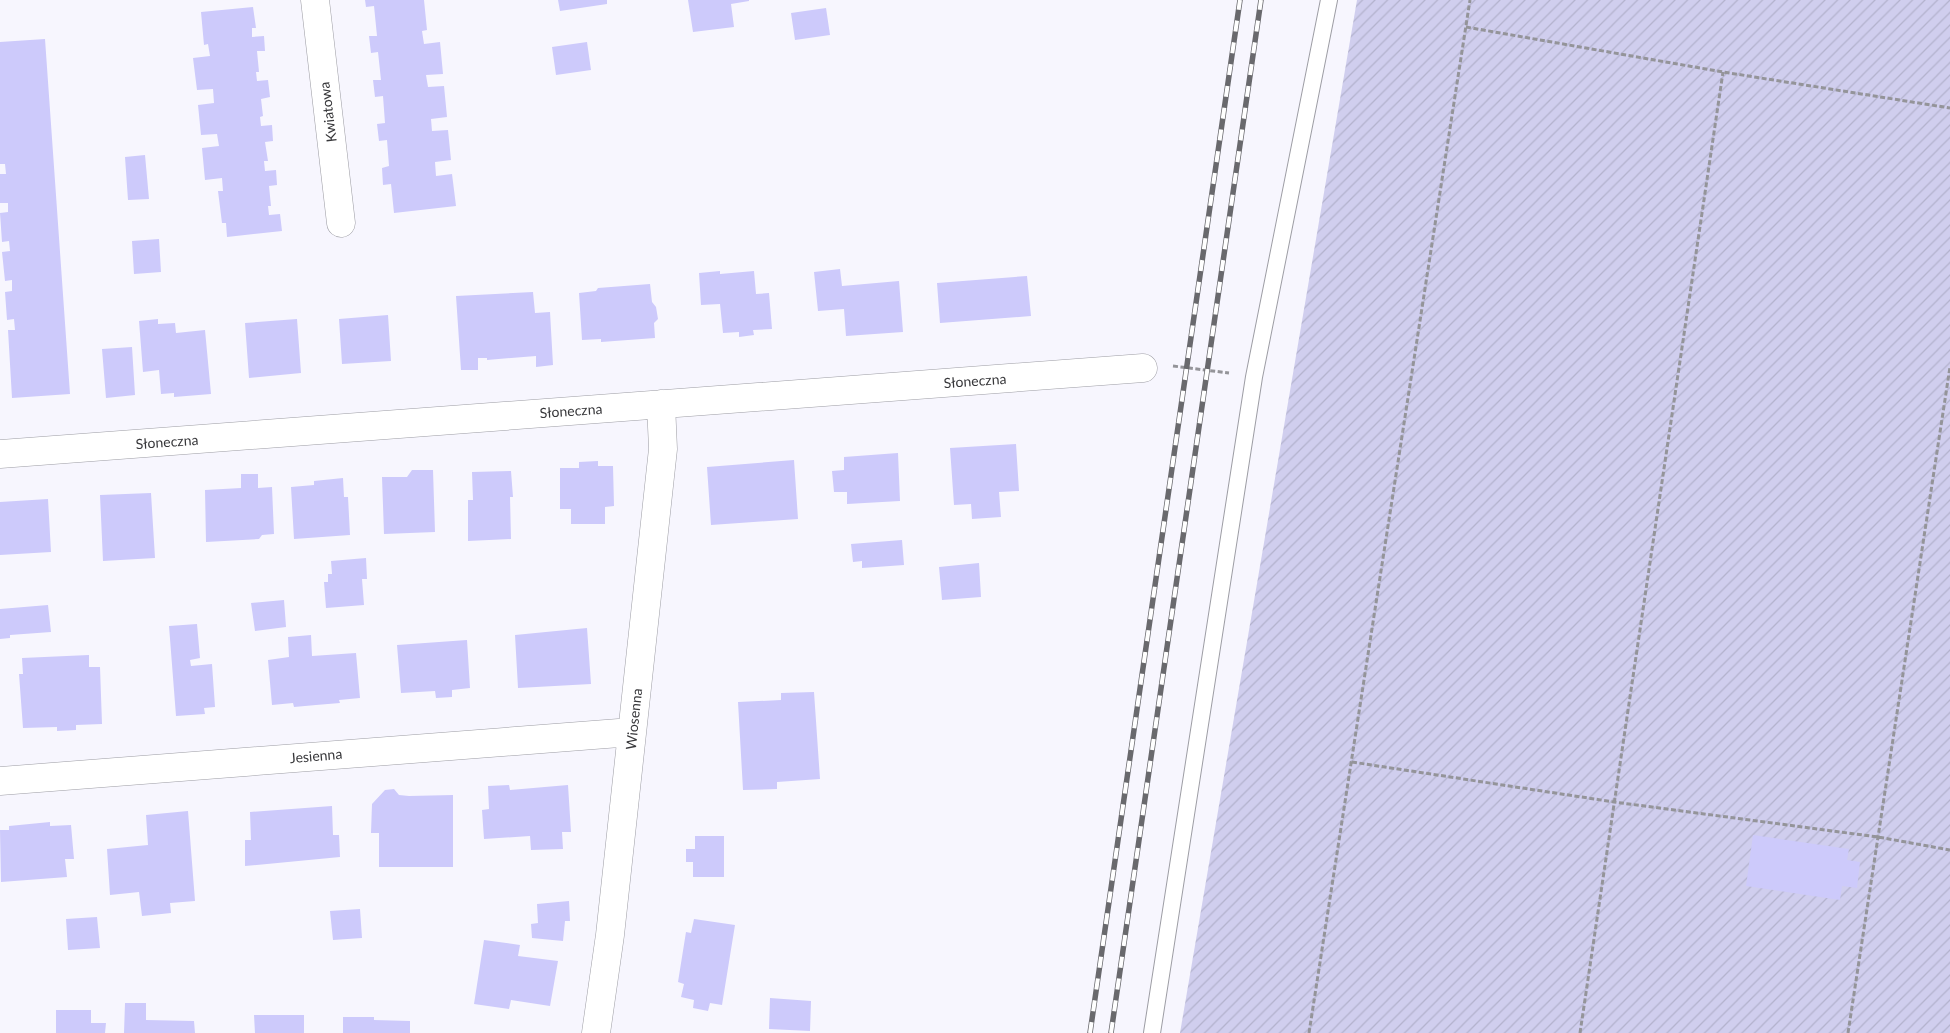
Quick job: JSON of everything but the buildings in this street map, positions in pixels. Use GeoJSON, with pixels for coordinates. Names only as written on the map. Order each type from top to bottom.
{"type":"FeatureCollection","features":[{"type":"Feature","properties":{"kind":"street","name":"Kwiatowa"},"geometry":{"type":"LineString","coordinates":[[315,0],[341,223]]}},
{"type":"Feature","properties":{"kind":"street","name":"Słoneczna"},"geometry":{"type":"LineString","coordinates":[[0,454],[1143,368]]}},
{"type":"Feature","properties":{"kind":"street","name":"Wiosenna"},"geometry":{"type":"LineString","coordinates":[[596,1033],[610,935],[663,449],[661,404]]}},
{"type":"Feature","properties":{"kind":"street","name":"Jesienna"},"geometry":{"type":"LineString","coordinates":[[0,781],[632,732]]}},
{"type":"Feature","properties":{"kind":"lane"},"geometry":{"type":"LineString","coordinates":[[1152,1033],[1254,377],[1329,0]]}},
{"type":"Feature","properties":{"kind":"path"},"geometry":{"type":"LineString","coordinates":[[1310,1033],[1470,0]]}},
{"type":"Feature","properties":{"kind":"path"},"geometry":{"type":"LineString","coordinates":[[1466,27],[1723,72],[1950,108]]}},
{"type":"Feature","properties":{"kind":"path"},"geometry":{"type":"LineString","coordinates":[[1580,1033],[1723,72]]}},
{"type":"Feature","properties":{"kind":"path"},"geometry":{"type":"LineString","coordinates":[[1174,366],[1219,372]]}},
{"type":"Feature","properties":{"kind":"path"},"geometry":{"type":"LineString","coordinates":[[1848,1033],[1950,367]]}},
{"type":"Feature","properties":{"kind":"path"},"geometry":{"type":"LineString","coordinates":[[1352,762],[1614,802],[1878,837],[1950,850]]}},
{"type":"Feature","properties":{"kind":"shaded area"},"geometry":{"type":"Polygon","coordinates":[[[1357,0],[1950,0],[1950,1033],[1180,1033],[1357,0]]]}},
{"type":"Feature","properties":{"kind":"railway"},"geometry":{"type":"LineString","coordinates":[[1090,1033],[1240,0]]}},
{"type":"Feature","properties":{"kind":"railway"},"geometry":{"type":"LineString","coordinates":[[1111,1033],[1261,0]]}}]}
